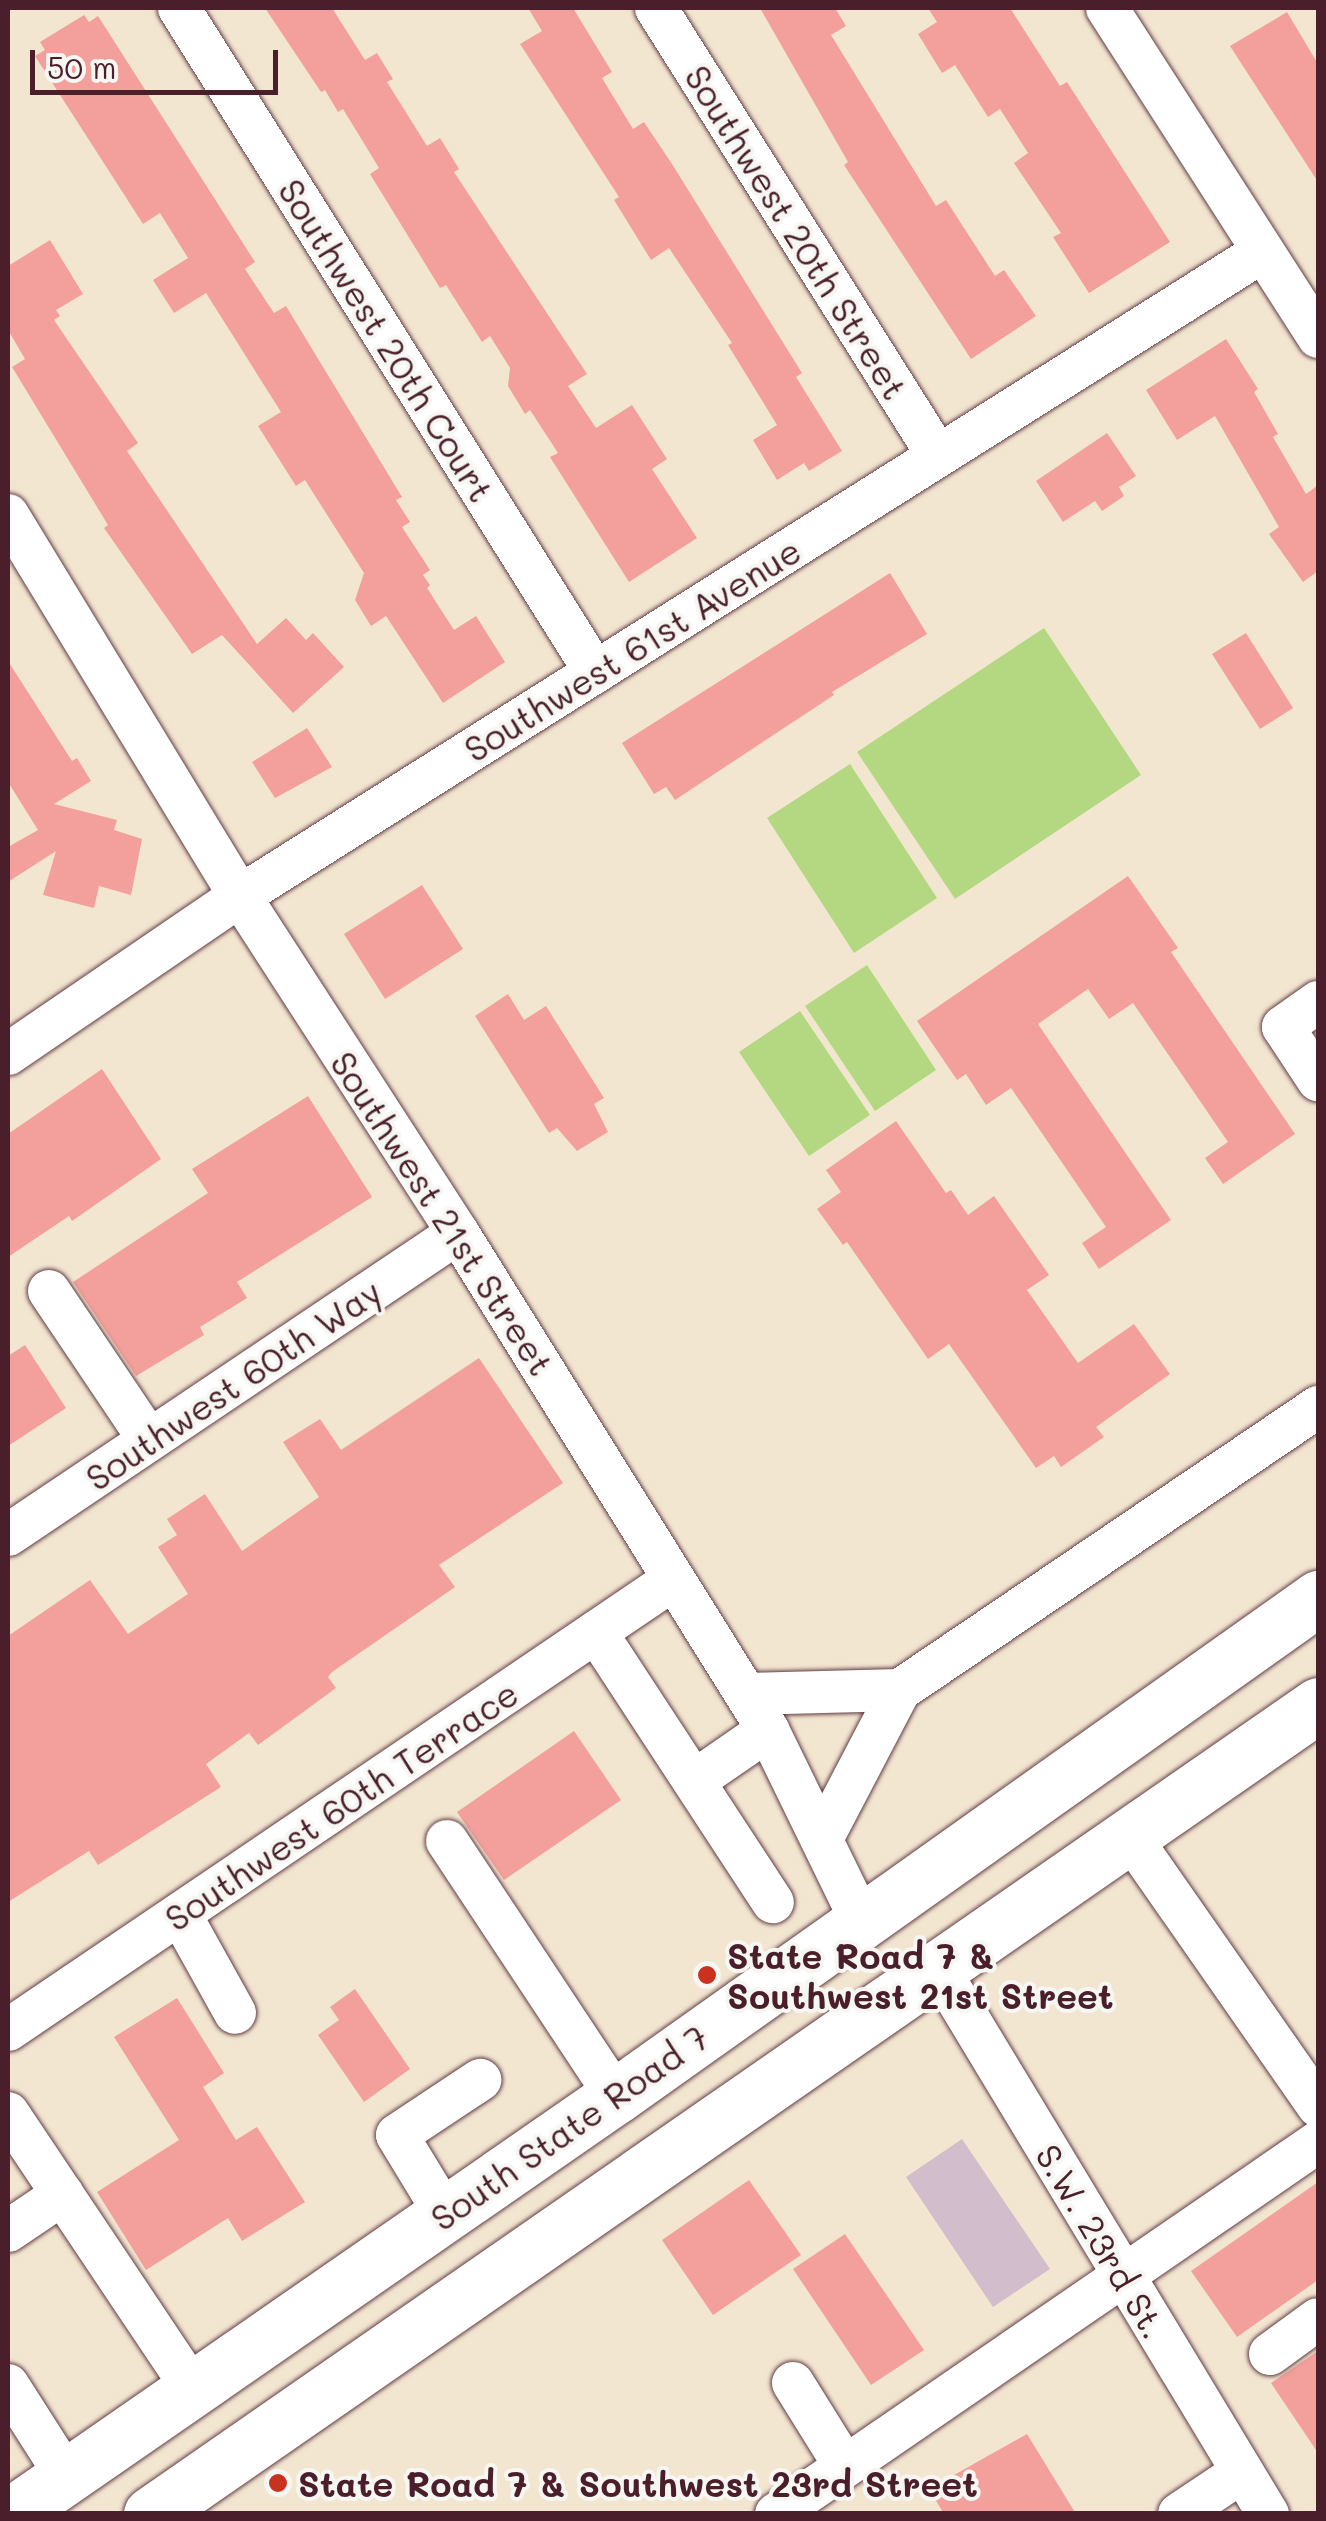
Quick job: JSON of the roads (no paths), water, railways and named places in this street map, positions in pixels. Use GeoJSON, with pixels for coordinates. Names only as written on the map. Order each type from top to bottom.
{"type":"FeatureCollection","features":[{"type":"Feature","properties":{"kind":"main road","name":"South State Road 7"},"geometry":{"type":"LineString","coordinates":[[12,2514],[616,2096],[1318,1598]]}},
{"type":"Feature","properties":{"kind":"main road"},"geometry":{"type":"LineString","coordinates":[[151,2514],[1318,1705]]}},
{"type":"Feature","properties":{"kind":"main road"},"geometry":{"type":"LineString","coordinates":[[938,1968],[943,1908],[987,1832]]}},
{"type":"Feature","properties":{"kind":"main road"},"geometry":{"type":"LineString","coordinates":[[815,2054],[852,1978],[860,1953],[861,1922]]}},
{"type":"Feature","properties":{"kind":"street","name":"Southwest 20th Court"},"geometry":{"type":"LineString","coordinates":[[179,8],[595,672]]}},
{"type":"Feature","properties":{"kind":"street","name":"Southwest 20th Street"},"geometry":{"type":"LineString","coordinates":[[656,8],[938,456]]}},
{"type":"Feature","properties":{"kind":"street"},"geometry":{"type":"LineString","coordinates":[[1108,8],[1318,337]]}},
{"type":"Feature","properties":{"kind":"street","name":"Southwest 61st Avenue"},"geometry":{"type":"LineString","coordinates":[[8,1054],[240,896],[1262,252]]}},
{"type":"Feature","properties":{"kind":"street","name":"Southwest 21st Street"},"geometry":{"type":"LineString","coordinates":[[8,516],[240,896],[458,1233],[768,1730],[861,1922]]}},
{"type":"Feature","properties":{"kind":"street"},"geometry":{"type":"LineString","coordinates":[[1318,1002],[1283,1026],[1318,1080]]}},
{"type":"Feature","properties":{"kind":"street","name":"Southwest 60th Way"},"geometry":{"type":"LineString","coordinates":[[8,1535],[458,1233]]}},
{"type":"Feature","properties":{"kind":"street"},"geometry":{"type":"LineString","coordinates":[[49,1291],[149,1440]]}},
{"type":"Feature","properties":{"kind":"street"},"geometry":{"type":"LineString","coordinates":[[822,1839],[900,1690],[1318,1406]]}},
{"type":"Feature","properties":{"kind":"street","name":"Southwest 60th Terrace"},"geometry":{"type":"LineString","coordinates":[[8,2030],[674,1579]]}},
{"type":"Feature","properties":{"kind":"street"},"geometry":{"type":"LineString","coordinates":[[596,1632],[773,1902]]}},
{"type":"Feature","properties":{"kind":"street"},"geometry":{"type":"LineString","coordinates":[[746,1694],[900,1690]]}},
{"type":"Feature","properties":{"kind":"street"},"geometry":{"type":"LineString","coordinates":[[694,1781],[768,1730]]}},
{"type":"Feature","properties":{"kind":"street"},"geometry":{"type":"LineString","coordinates":[[1131,1838],[1318,2106]]}},
{"type":"Feature","properties":{"kind":"street"},"geometry":{"type":"LineString","coordinates":[[447,1841],[616,2096]]}},
{"type":"Feature","properties":{"kind":"street"},"geometry":{"type":"LineString","coordinates":[[180,1914],[235,2013]]}},
{"type":"Feature","properties":{"kind":"street","name":"S.W. 23rd St."},"geometry":{"type":"LineString","coordinates":[[938,1968],[1268,2514]]}},
{"type":"Feature","properties":{"kind":"street"},"geometry":{"type":"LineString","coordinates":[[445,2214],[397,2135],[480,2080]]}},
{"type":"Feature","properties":{"kind":"street"},"geometry":{"type":"LineString","coordinates":[[8,2112],[193,2389]]}},
{"type":"Feature","properties":{"kind":"street"},"geometry":{"type":"LineString","coordinates":[[776,2514],[1318,2142]]}},
{"type":"Feature","properties":{"kind":"street"},"geometry":{"type":"LineString","coordinates":[[8,2231],[62,2194]]}},
{"type":"Feature","properties":{"kind":"street"},"geometry":{"type":"LineString","coordinates":[[1270,2354],[1318,2320]]}},
{"type":"Feature","properties":{"kind":"street"},"geometry":{"type":"LineString","coordinates":[[793,2383],[844,2465]]}},
{"type":"Feature","properties":{"kind":"street"},"geometry":{"type":"LineString","coordinates":[[8,2386],[66,2476]]}},
{"type":"Feature","properties":{"kind":"street"},"geometry":{"type":"LineString","coordinates":[[1179,2514],[1242,2472]]}},
{"type":"Feature","properties":{"kind":"place","name":"State Road 7 & Southwest 21st Street"},"geometry":{"type":"Point","coordinates":[707,1975]}},
{"type":"Feature","properties":{"kind":"place","name":"State Road 7 & Southwest 23rd Street"},"geometry":{"type":"Point","coordinates":[278,2483]}}]}
